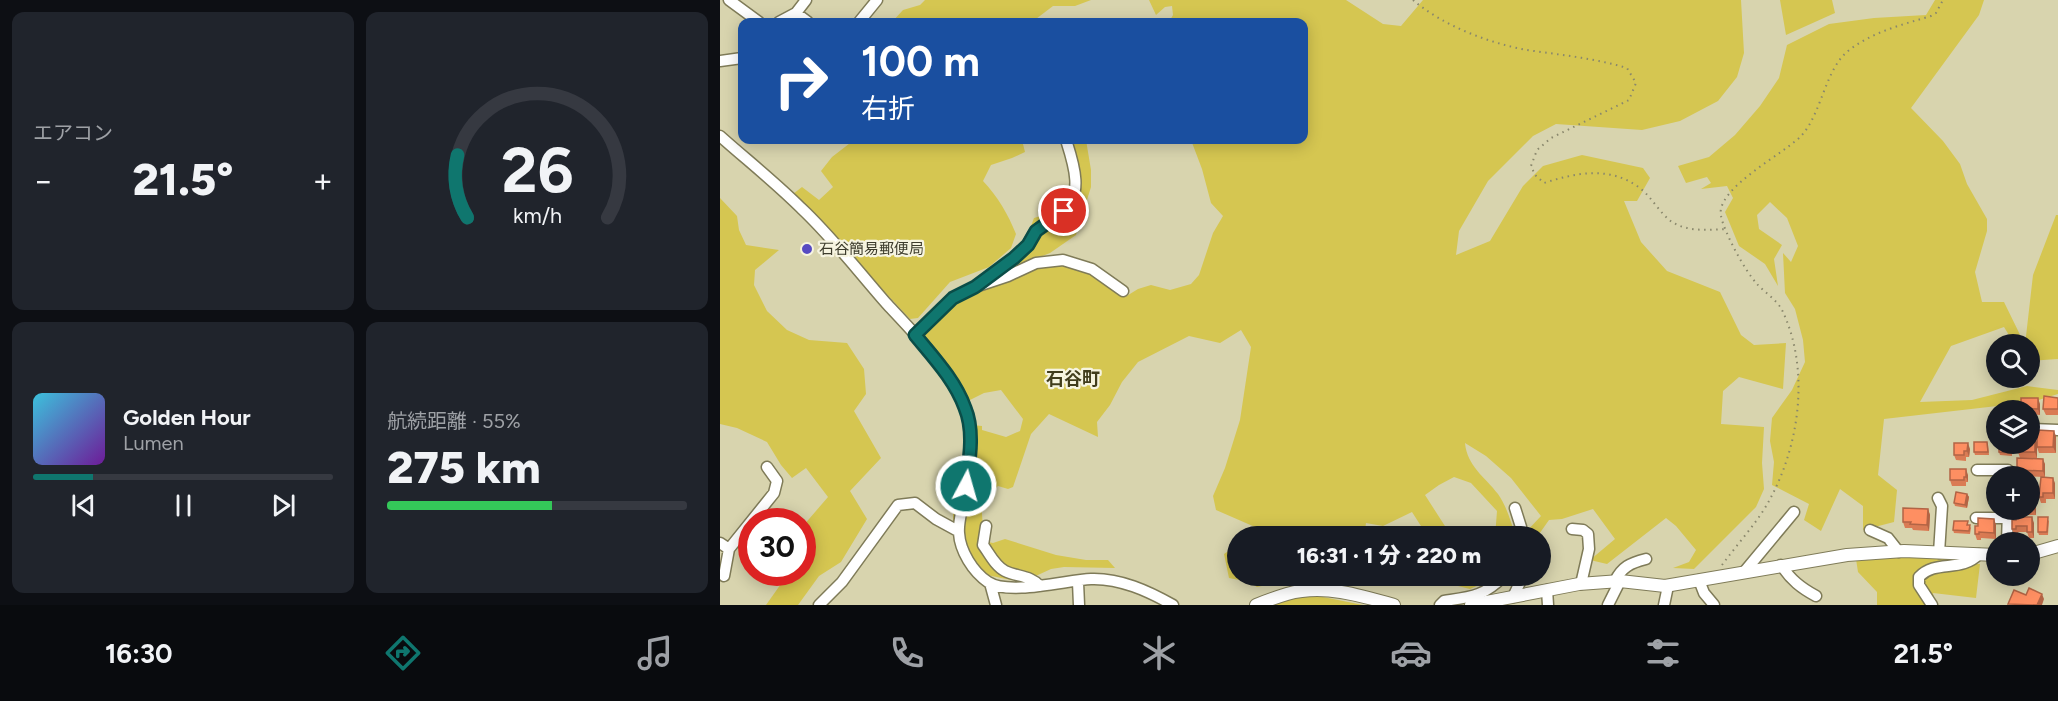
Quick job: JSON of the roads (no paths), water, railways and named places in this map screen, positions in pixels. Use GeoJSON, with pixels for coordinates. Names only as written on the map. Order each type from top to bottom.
{"type":"FeatureCollection","features":[{"type":"Feature","properties":{"kind":"street"},"geometry":{"type":"LineString","coordinates":[[729,0],[754,18]]}},
{"type":"Feature","properties":{"kind":"street"},"geometry":{"type":"LineString","coordinates":[[787,18],[796,13],[806,0]]}},
{"type":"Feature","properties":{"kind":"street"},"geometry":{"type":"LineString","coordinates":[[862,18],[878,0]]}},
{"type":"Feature","properties":{"kind":"street"},"geometry":{"type":"LineString","coordinates":[[796,13],[803,18]]}},
{"type":"Feature","properties":{"kind":"street"},"geometry":{"type":"LineString","coordinates":[[720,61],[738,59]]}},
{"type":"Feature","properties":{"kind":"street"},"geometry":{"type":"LineString","coordinates":[[720,135],[802,208],[915,335],[948,376],[966,409],[970,435],[958,531],[961,545],[975,570],[990,583],[1008,587],[1040,586],[1092,579],[1131,586],[1173,605]]}},
{"type":"Feature","properties":{"kind":"street"},"geometry":{"type":"LineString","coordinates":[[975,287],[1014,258],[1028,245],[1036,231],[1072,203],[1076,187],[1067,144]]}},
{"type":"Feature","properties":{"kind":"street"},"geometry":{"type":"LineString","coordinates":[[915,335],[953,298],[1036,263],[1063,260],[1092,269],[1123,291]]}},
{"type":"Feature","properties":{"kind":"street"},"geometry":{"type":"LineString","coordinates":[[2040,429],[2058,430]]}},
{"type":"Feature","properties":{"kind":"street"},"geometry":{"type":"LineString","coordinates":[[724,576],[724,546],[774,493],[777,481],[767,467]]}},
{"type":"Feature","properties":{"kind":"street"},"geometry":{"type":"LineString","coordinates":[[1977,470],[1986,470]]}},
{"type":"Feature","properties":{"kind":"street"},"geometry":{"type":"LineString","coordinates":[[1938,498],[1942,506],[1939,553]]}},
{"type":"Feature","properties":{"kind":"street"},"geometry":{"type":"LineString","coordinates":[[819,605],[842,582],[898,506],[915,503],[936,519],[958,531]]}},
{"type":"Feature","properties":{"kind":"street"},"geometry":{"type":"LineString","coordinates":[[1515,508],[1521,526]]}},
{"type":"Feature","properties":{"kind":"street"},"geometry":{"type":"LineString","coordinates":[[1745,571],[1794,512]]}},
{"type":"Feature","properties":{"kind":"street"},"geometry":{"type":"LineString","coordinates":[[1976,518],[1986,517]]}},
{"type":"Feature","properties":{"kind":"street"},"geometry":{"type":"LineString","coordinates":[[986,526],[983,545],[995,563],[1004,571],[1024,576],[1040,586]]}},
{"type":"Feature","properties":{"kind":"street"},"geometry":{"type":"LineString","coordinates":[[1572,529],[1583,530],[1588,534],[1589,549],[1581,584]]}},
{"type":"Feature","properties":{"kind":"street"},"geometry":{"type":"LineString","coordinates":[[1870,530],[1888,538],[1899,552]]}},
{"type":"Feature","properties":{"kind":"street"},"geometry":{"type":"LineString","coordinates":[[2040,552],[2058,546]]}},
{"type":"Feature","properties":{"kind":"street"},"geometry":{"type":"LineString","coordinates":[[1471,605],[1581,584],[1617,581],[1668,586],[1713,576],[1847,555],[1899,552],[1986,554]]}},
{"type":"Feature","properties":{"kind":"street"},"geometry":{"type":"LineString","coordinates":[[1932,605],[1920,585],[1919,577],[1926,570],[1971,562],[1979,554]]}},
{"type":"Feature","properties":{"kind":"street"},"geometry":{"type":"LineString","coordinates":[[1608,605],[1621,570],[1631,563],[1646,559]]}},
{"type":"Feature","properties":{"kind":"street"},"geometry":{"type":"LineString","coordinates":[[1781,565],[1801,588],[1816,596]]}},
{"type":"Feature","properties":{"kind":"street"},"geometry":{"type":"LineString","coordinates":[[1699,580],[1704,593],[1714,605]]}},
{"type":"Feature","properties":{"kind":"street"},"geometry":{"type":"LineString","coordinates":[[1078,582],[1079,605]]}},
{"type":"Feature","properties":{"kind":"street"},"geometry":{"type":"LineString","coordinates":[[990,583],[996,605]]}},
{"type":"Feature","properties":{"kind":"street"},"geometry":{"type":"LineString","coordinates":[[1440,605],[1444,601],[1477,596],[1494,586]]}},
{"type":"Feature","properties":{"kind":"street"},"geometry":{"type":"LineString","coordinates":[[1513,597],[1518,586]]}},
{"type":"Feature","properties":{"kind":"street"},"geometry":{"type":"LineString","coordinates":[[1664,605],[1668,586]]}},
{"type":"Feature","properties":{"kind":"street"},"geometry":{"type":"LineString","coordinates":[[1256,605],[1289,593],[1314,590],[1356,594],[1394,605]]}},
{"type":"Feature","properties":{"kind":"street"},"geometry":{"type":"LineString","coordinates":[[1547,590],[1548,605]]}},
{"type":"Feature","properties":{"kind":"place","name":"石谷簡易郵便局"},"geometry":{"type":"Point","coordinates":[807,249]}},
{"type":"Feature","properties":{"kind":"district","name":"石谷町"},"geometry":{"type":"Point","coordinates":[1073,379]}}]}
